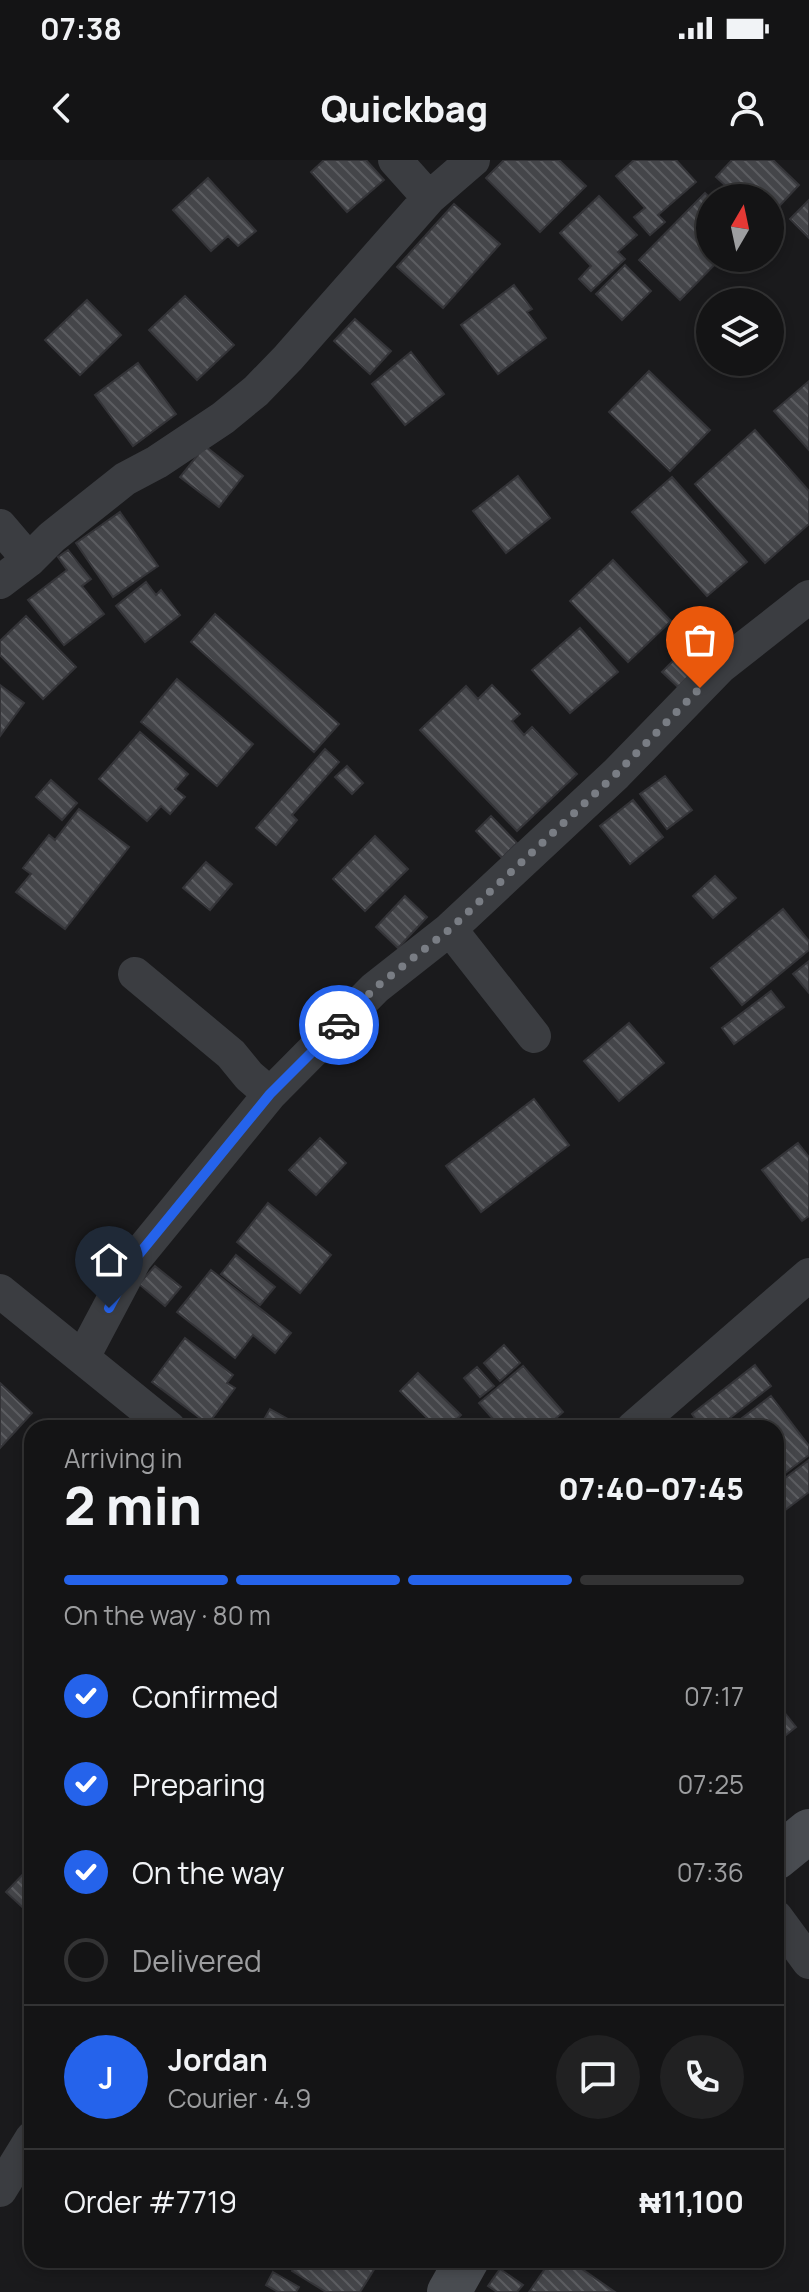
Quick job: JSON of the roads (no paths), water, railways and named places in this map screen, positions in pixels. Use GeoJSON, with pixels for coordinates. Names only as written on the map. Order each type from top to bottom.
{"type":"FeatureCollection","features":[{"type":"Feature","properties":{"kind":"main road"},"geometry":{"type":"LineString","coordinates":[[784,1851],[809,1831]]}},
{"type":"Feature","properties":{"kind":"main road"},"geometry":{"type":"LineString","coordinates":[[449,2292],[462,2268]]}},
{"type":"Feature","properties":{"kind":"street"},"geometry":{"type":"LineString","coordinates":[[395,160],[429,198]]}},
{"type":"Feature","properties":{"kind":"street"},"geometry":{"type":"LineString","coordinates":[[0,582],[125,479],[210,427],[256,391],[429,198],[473,160]]}},
{"type":"Feature","properties":{"kind":"street"},"geometry":{"type":"LineString","coordinates":[[0,526],[29,560]]}},
{"type":"Feature","properties":{"kind":"street"},"geometry":{"type":"LineString","coordinates":[[83,1357],[135,1259],[270,1094],[375,988],[450,929],[616,774],[721,666],[809,597]]}},
{"type":"Feature","properties":{"kind":"street"},"geometry":{"type":"LineString","coordinates":[[450,929],[534,1036]]}},
{"type":"Feature","properties":{"kind":"street"},"geometry":{"type":"LineString","coordinates":[[135,974],[231,1054],[249,1076],[270,1094]]}},
{"type":"Feature","properties":{"kind":"street"},"geometry":{"type":"LineString","coordinates":[[642,1420],[809,1275]]}},
{"type":"Feature","properties":{"kind":"street"},"geometry":{"type":"LineString","coordinates":[[0,1291],[159,1420]]}},
{"type":"Feature","properties":{"kind":"street"},"geometry":{"type":"LineString","coordinates":[[784,1928],[809,1962]]}},
{"type":"Feature","properties":{"kind":"street"},"geometry":{"type":"LineString","coordinates":[[0,2190],[24,2151]]}}]}
